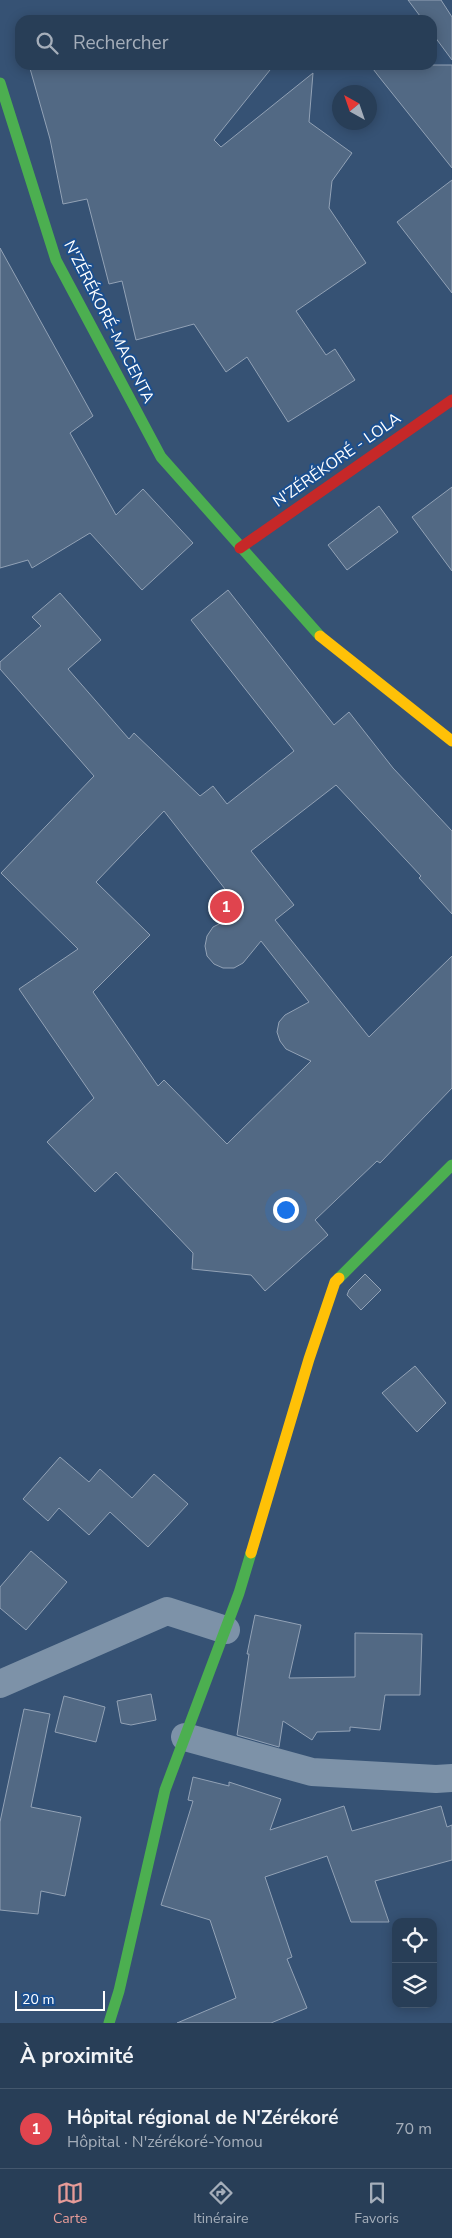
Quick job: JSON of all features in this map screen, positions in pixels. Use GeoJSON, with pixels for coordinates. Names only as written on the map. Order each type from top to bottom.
{"type":"FeatureCollection","features":[{"type":"Feature","properties":{"kind":"main road","name":"N'ZÉRÉKORÉ-MACENTA"},"geometry":{"type":"LineString","coordinates":[[0,83],[56,260],[161,457],[240,548],[325,641],[424,722],[452,742]]}},
{"type":"Feature","properties":{"kind":"main road","name":"N'ZÉRÉKORÉ - LOLA"},"geometry":{"type":"LineString","coordinates":[[240,548],[452,400]]}},
{"type":"Feature","properties":{"kind":"main road"},"geometry":{"type":"LineString","coordinates":[[109,2023],[119,1991],[165,1790],[239,1593],[335,1282],[452,1165]]}},
{"type":"Feature","properties":{"kind":"street"},"geometry":{"type":"LineString","coordinates":[[0,1684],[167,1611],[226,1630]]}},
{"type":"Feature","properties":{"kind":"street"},"geometry":{"type":"LineString","coordinates":[[185,1737],[312,1772],[452,1778]]}},
{"type":"Feature","properties":{"kind":"building"},"geometry":{"type":"Polygon","coordinates":[[[408,0],[441,0],[452,17],[452,60],[437,40],[437,15],[419,15],[408,0]]]}},
{"type":"Feature","properties":{"kind":"building"},"geometry":{"type":"Polygon","coordinates":[[[437,65],[452,65],[452,168],[374,70],[437,70],[437,65]]]}},
{"type":"Feature","properties":{"kind":"building"},"geometry":{"type":"Polygon","coordinates":[[[30,70],[270,70],[214,140],[221,147],[313,73],[309,122],[352,153],[332,181],[329,208],[366,263],[296,311],[326,355],[335,349],[355,380],[288,422],[247,357],[226,372],[194,324],[136,340],[122,281],[109,284],[87,199],[63,204],[50,139],[30,70]]]}},
{"type":"Feature","properties":{"kind":"building"},"geometry":{"type":"Polygon","coordinates":[[[452,180],[452,293],[397,222],[452,180]]]}},
{"type":"Feature","properties":{"kind":"building"},"geometry":{"type":"Polygon","coordinates":[[[0,248],[93,416],[70,433],[116,515],[143,489],[193,543],[142,590],[90,533],[32,568],[28,560],[0,568],[0,248]]]}},
{"type":"Feature","properties":{"kind":"building"},"geometry":{"type":"Polygon","coordinates":[[[452,487],[452,571],[412,517],[452,487]]]}},
{"type":"Feature","properties":{"kind":"building"},"geometry":{"type":"Polygon","coordinates":[[[379,506],[398,532],[347,570],[328,545],[379,506]]]}},
{"type":"Feature","properties":{"kind":"building"},"geometry":{"type":"Polygon","coordinates":[[[228,590],[334,725],[349,712],[393,768],[452,831],[452,914],[419,878],[421,876],[336,785],[251,851],[294,905],[275,920],[369,1037],[452,956],[452,1088],[380,1163],[377,1161],[315,1220],[328,1235],[265,1291],[251,1275],[192,1269],[193,1253],[116,1172],[95,1192],[47,1142],[94,1098],[19,989],[78,949],[1,873],[94,776],[0,669],[0,662],[41,626],[32,617],[60,593],[101,640],[68,669],[129,739],[134,733],[200,796],[213,786],[227,804],[294,751],[191,620],[228,590]],[[164,811],[96,882],[150,935],[93,992],[158,1086],[164,1080],[227,1144],[311,1061],[286,1049],[280,1041],[277,1032],[279,1022],[285,1015],[309,1002],[261,941],[243,963],[234,968],[223,968],[214,964],[207,956],[205,946],[207,936],[213,927],[243,912],[164,811]]]}},
{"type":"Feature","properties":{"kind":"building"},"geometry":{"type":"Polygon","coordinates":[[[365,1274],[381,1290],[361,1310],[347,1295],[349,1290],[365,1274]]]}},
{"type":"Feature","properties":{"kind":"building"},"geometry":{"type":"Polygon","coordinates":[[[415,1366],[446,1403],[417,1432],[382,1393],[415,1366]]]}},
{"type":"Feature","properties":{"kind":"building"},"geometry":{"type":"Polygon","coordinates":[[[60,1457],[89,1482],[100,1469],[132,1498],[154,1474],[188,1504],[148,1547],[110,1512],[89,1535],[59,1508],[48,1521],[23,1499],[60,1457]]]}},
{"type":"Feature","properties":{"kind":"building"},"geometry":{"type":"Polygon","coordinates":[[[31,1551],[67,1582],[26,1630],[0,1608],[0,1587],[31,1551]]]}},
{"type":"Feature","properties":{"kind":"building"},"geometry":{"type":"Polygon","coordinates":[[[255,1615],[301,1625],[289,1678],[355,1677],[355,1633],[422,1634],[420,1695],[385,1695],[380,1730],[350,1727],[350,1731],[317,1732],[312,1740],[283,1721],[279,1747],[237,1735],[249,1654],[247,1654],[255,1615]]]}},
{"type":"Feature","properties":{"kind":"building"},"geometry":{"type":"Polygon","coordinates":[[[151,1694],[156,1720],[131,1725],[121,1723],[117,1701],[151,1694]]]}},
{"type":"Feature","properties":{"kind":"building"},"geometry":{"type":"Polygon","coordinates":[[[64,1696],[105,1707],[96,1742],[55,1732],[64,1696]]]}},
{"type":"Feature","properties":{"kind":"building"},"geometry":{"type":"Polygon","coordinates":[[[24,1709],[50,1714],[31,1807],[81,1817],[65,1896],[41,1891],[38,1914],[0,1910],[0,1822],[24,1709]]]}},
{"type":"Feature","properties":{"kind":"building"},"geometry":{"type":"Polygon","coordinates":[[[193,1777],[229,1786],[229,1782],[281,1799],[270,1830],[344,1806],[352,1831],[441,1806],[447,1827],[452,1825],[452,1860],[375,1881],[389,1922],[351,1922],[327,1856],[265,1877],[292,1957],[287,1959],[307,2008],[271,2023],[177,2023],[236,1998],[210,1920],[161,1905],[193,1801],[188,1800],[193,1777]]]}},
{"type":"Feature","properties":{"kind":"traffic: fast"},"geometry":{"type":"LineString","coordinates":[[0,83],[56,260],[161,457],[320,636]]}},
{"type":"Feature","properties":{"kind":"traffic: fast"},"geometry":{"type":"LineString","coordinates":[[339,1278],[452,1165]]}},
{"type":"Feature","properties":{"kind":"traffic: fast"},"geometry":{"type":"LineString","coordinates":[[109,2023],[119,1991],[165,1790],[239,1593],[251,1553]]}},
{"type":"Feature","properties":{"kind":"traffic: slow"},"geometry":{"type":"LineString","coordinates":[[320,636],[452,741]]}},
{"type":"Feature","properties":{"kind":"traffic: slow"},"geometry":{"type":"LineString","coordinates":[[251,1553],[309,1359],[335,1282],[339,1278]]}},
{"type":"Feature","properties":{"kind":"traffic: jam"},"geometry":{"type":"LineString","coordinates":[[240,548],[452,400]]}},
{"type":"Feature","properties":{"kind":"place","name":"Hôpital régional de N'Zérékoré"},"geometry":{"type":"Point","coordinates":[226,907]}}]}
